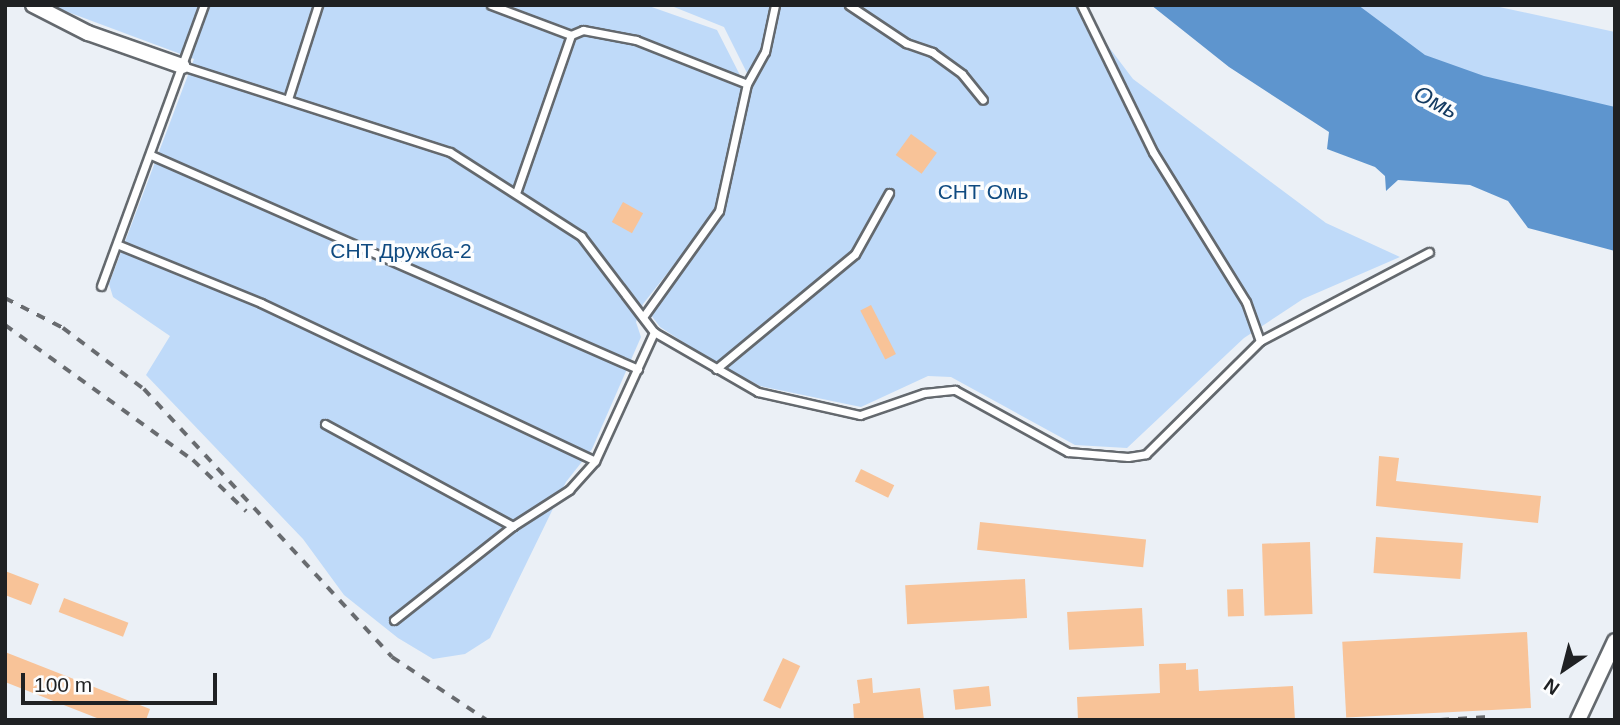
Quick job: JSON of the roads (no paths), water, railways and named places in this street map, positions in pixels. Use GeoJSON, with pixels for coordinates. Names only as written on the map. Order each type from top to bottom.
{"type":"FeatureCollection","features":[{"type":"Feature","properties":{"kind":"street"},"geometry":{"type":"LineString","coordinates":[[33,5],[88,33],[182,66]]}},
{"type":"Feature","properties":{"kind":"street"},"geometry":{"type":"LineString","coordinates":[[1577,720],[1615,641]]}},
{"type":"Feature","properties":{"kind":"lane"},"geometry":{"type":"LineString","coordinates":[[101,286],[119,245],[204,5]]}},
{"type":"Feature","properties":{"kind":"lane"},"geometry":{"type":"LineString","coordinates":[[288,99],[318,5]]}},
{"type":"Feature","properties":{"kind":"lane"},"geometry":{"type":"LineString","coordinates":[[491,5],[571,35],[583,30],[636,40],[747,85]]}},
{"type":"Feature","properties":{"kind":"lane"},"geometry":{"type":"LineString","coordinates":[[643,317],[719,211],[747,85],[765,52],[775,5]]}},
{"type":"Feature","properties":{"kind":"lane"},"geometry":{"type":"LineString","coordinates":[[849,5],[906,43],[932,52],[962,74],[983,100]]}},
{"type":"Feature","properties":{"kind":"lane"},"geometry":{"type":"LineString","coordinates":[[1081,5],[1153,152],[1247,302],[1260,341]]}},
{"type":"Feature","properties":{"kind":"lane"},"geometry":{"type":"LineString","coordinates":[[516,193],[571,35]]}},
{"type":"Feature","properties":{"kind":"lane"},"geometry":{"type":"LineString","coordinates":[[182,66],[450,152],[581,236],[654,332],[758,392],[860,415],[924,393],[955,390],[1068,452],[1128,457],[1146,454],[1260,341],[1429,252]]}},
{"type":"Feature","properties":{"kind":"lane"},"geometry":{"type":"LineString","coordinates":[[151,155],[638,369]]}},
{"type":"Feature","properties":{"kind":"lane"},"geometry":{"type":"LineString","coordinates":[[716,369],[855,254],[889,193]]}},
{"type":"Feature","properties":{"kind":"lane"},"geometry":{"type":"LineString","coordinates":[[119,245],[261,303],[595,461]]}},
{"type":"Feature","properties":{"kind":"lane"},"geometry":{"type":"LineString","coordinates":[[394,620],[513,526],[569,490],[595,461],[654,332]]}},
{"type":"Feature","properties":{"kind":"lane"},"geometry":{"type":"LineString","coordinates":[[325,424],[513,526]]}},
{"type":"Feature","properties":{"kind":"water","name":"Омь"},"geometry":{"type":"Polygon","coordinates":[[[1151,5],[1358,5],[1425,55],[1484,76],[1615,107],[1615,251],[1528,228],[1508,201],[1470,185],[1398,180],[1386,191],[1385,176],[1375,167],[1327,149],[1329,132],[1229,67],[1151,5]]]}},
{"type":"Feature","properties":{"kind":"railway"},"geometry":{"type":"LineString","coordinates":[[5,298],[63,328],[144,389],[392,657],[487,720]]}},
{"type":"Feature","properties":{"kind":"railway"},"geometry":{"type":"LineString","coordinates":[[5,325],[193,460],[246,511]]}},
{"type":"Feature","properties":{"kind":"railway"},"geometry":{"type":"LineString","coordinates":[[1440,720],[1488,717]]}},
{"type":"Feature","properties":{"kind":"park label","name":"СНТ Омь"},"geometry":{"type":"Point","coordinates":[983,192]}},
{"type":"Feature","properties":{"kind":"park label","name":"СНТ Дружба-2"},"geometry":{"type":"Point","coordinates":[401,251]}}]}
